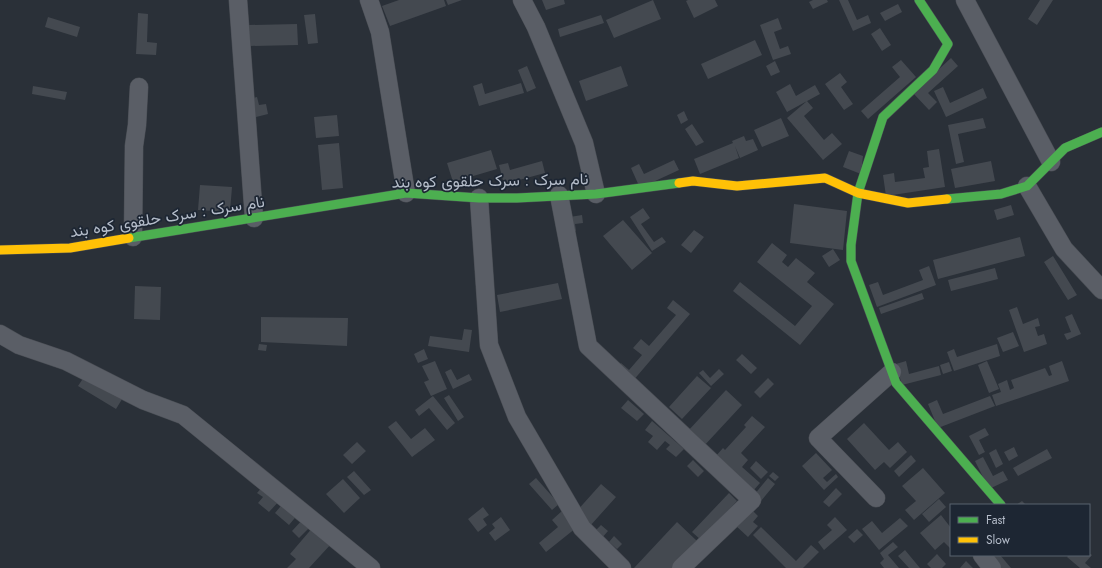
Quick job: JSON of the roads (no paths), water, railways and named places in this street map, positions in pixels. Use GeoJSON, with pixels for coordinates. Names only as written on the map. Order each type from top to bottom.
{"type":"FeatureCollection","features":[{"type":"Feature","properties":{"kind":"street"},"geometry":{"type":"LineString","coordinates":[[238,0],[254,218]]}},
{"type":"Feature","properties":{"kind":"street"},"geometry":{"type":"LineString","coordinates":[[369,0],[380,32],[406,193]]}},
{"type":"Feature","properties":{"kind":"street"},"geometry":{"type":"LineString","coordinates":[[522,0],[536,27],[584,143],[596,194]]}},
{"type":"Feature","properties":{"kind":"street"},"geometry":{"type":"LineString","coordinates":[[919,0],[948,44],[932,70],[883,117],[858,193],[851,245],[851,262],[896,383],[1000,504]]}},
{"type":"Feature","properties":{"kind":"street"},"geometry":{"type":"LineString","coordinates":[[965,0],[1051,162]]}},
{"type":"Feature","properties":{"kind":"street"},"geometry":{"type":"LineString","coordinates":[[133,237],[134,146],[139,88]]}},
{"type":"Feature","properties":{"kind":"street","name":"نام سرک : سرک حلقوی کوه بند"},"geometry":{"type":"LineString","coordinates":[[0,250],[70,248],[406,193],[479,198],[517,198],[596,194],[693,181],[737,186],[825,178],[858,193],[908,203],[1001,194],[1027,186],[1065,148],[1102,132]]}},
{"type":"Feature","properties":{"kind":"street"},"geometry":{"type":"LineString","coordinates":[[1027,186],[1064,249],[1102,290]]}},
{"type":"Feature","properties":{"kind":"street"},"geometry":{"type":"LineString","coordinates":[[558,195],[588,346],[752,500],[681,568]]}},
{"type":"Feature","properties":{"kind":"street"},"geometry":{"type":"LineString","coordinates":[[479,198],[489,345],[517,417],[582,528],[622,568]]}},
{"type":"Feature","properties":{"kind":"street"},"geometry":{"type":"LineString","coordinates":[[0,334],[18,345],[66,361],[143,400],[183,415],[372,568]]}},
{"type":"Feature","properties":{"kind":"street"},"geometry":{"type":"LineString","coordinates":[[876,498],[818,438],[892,372]]}},
{"type":"Feature","properties":{"kind":"street"},"geometry":{"type":"LineString","coordinates":[[983,556],[992,568]]}}]}
